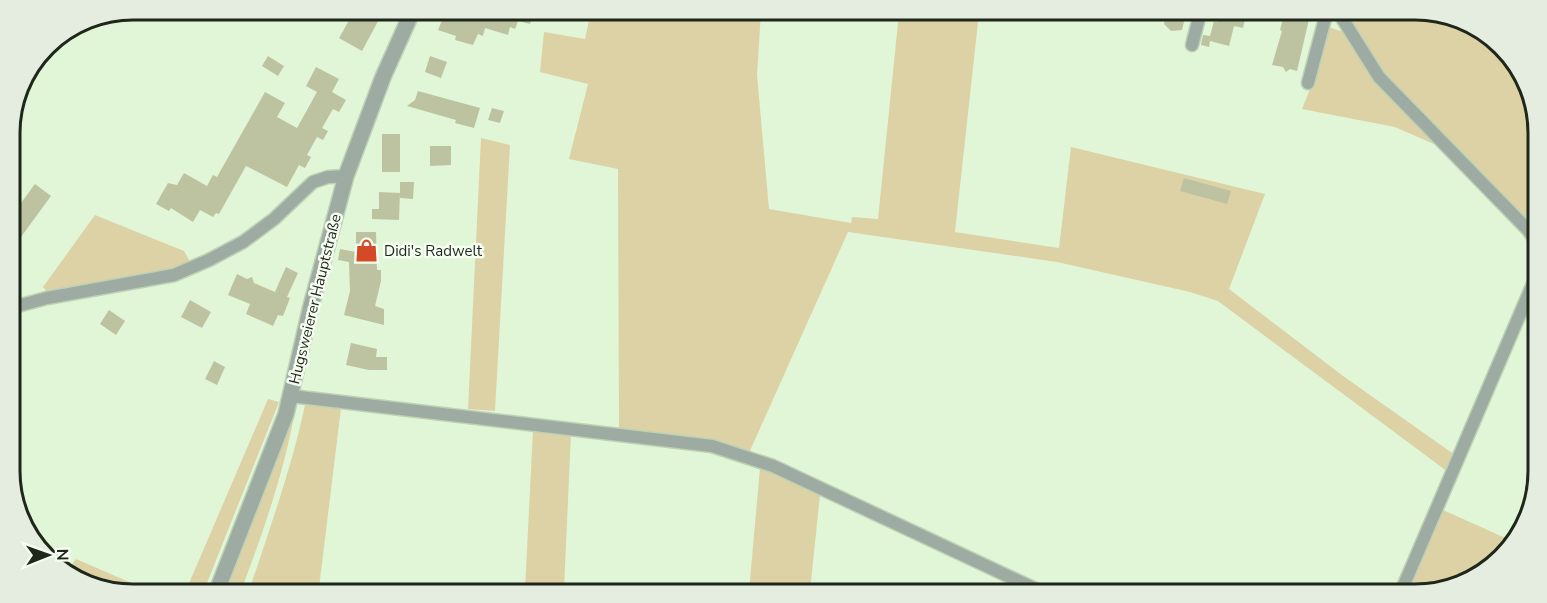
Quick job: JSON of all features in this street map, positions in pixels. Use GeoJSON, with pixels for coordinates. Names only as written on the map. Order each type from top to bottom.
{"type":"FeatureCollection","features":[{"type":"Feature","properties":{"kind":"street","name":"Hugsweierer Hauptstraße"},"geometry":{"type":"LineString","coordinates":[[220,584],[286,414],[311,306],[346,176],[383,77],[409,20]]}},
{"type":"Feature","properties":{"kind":"street"},"geometry":{"type":"LineString","coordinates":[[1192,45],[1198,20]]}},
{"type":"Feature","properties":{"kind":"street"},"geometry":{"type":"LineString","coordinates":[[1308,83],[1325,20]]}},
{"type":"Feature","properties":{"kind":"street"},"geometry":{"type":"LineString","coordinates":[[1343,20],[1379,77],[1528,230]]}},
{"type":"Feature","properties":{"kind":"street"},"geometry":{"type":"LineString","coordinates":[[20,305],[47,298],[174,275],[243,242],[274,219],[313,182],[328,177],[346,176]]}},
{"type":"Feature","properties":{"kind":"street"},"geometry":{"type":"LineString","coordinates":[[1405,583],[1528,295]]}},
{"type":"Feature","properties":{"kind":"street"},"geometry":{"type":"LineString","coordinates":[[291,396],[712,446],[773,466],[1023,583]]}},
{"type":"Feature","properties":{"kind":"shaded area"},"geometry":{"type":"Polygon","coordinates":[[[589,20],[760,20],[757,75],[769,209],[851,223],[852,217],[878,219],[898,20],[978,20],[955,232],[1059,248],[1071,147],[1265,194],[1229,289],[1343,376],[1455,455],[1448,472],[1218,301],[1190,292],[1057,262],[848,232],[749,453],[713,441],[619,429],[618,169],[569,159],[588,84],[540,72],[544,32],[585,39],[589,20]]]}},
{"type":"Feature","properties":{"kind":"shaded area"},"geometry":{"type":"Polygon","coordinates":[[[1351,20],[1429,20],[1465,31],[1489,47],[1500,58],[1516,82],[1527,118],[1528,225],[1379,73],[1351,20]]]}},
{"type":"Feature","properties":{"kind":"shaded area"},"geometry":{"type":"Polygon","coordinates":[[[1328,27],[1344,32],[1443,148],[1395,127],[1302,109],[1311,87],[1328,27]]]}},
{"type":"Feature","properties":{"kind":"shaded area"},"geometry":{"type":"Polygon","coordinates":[[[481,138],[510,145],[495,411],[468,409],[481,138]]]}},
{"type":"Feature","properties":{"kind":"shaded area"},"geometry":{"type":"Polygon","coordinates":[[[95,215],[184,251],[189,264],[160,275],[48,293],[43,287],[95,215]]]}},
{"type":"Feature","properties":{"kind":"shaded area"},"geometry":{"type":"Polygon","coordinates":[[[268,399],[279,402],[207,584],[189,584],[268,399]]]}},
{"type":"Feature","properties":{"kind":"shaded area"},"geometry":{"type":"Polygon","coordinates":[[[305,405],[341,408],[320,584],[251,584],[287,474],[305,405]]]}},
{"type":"Feature","properties":{"kind":"shaded area"},"geometry":{"type":"Polygon","coordinates":[[[292,410],[295,411],[273,501],[243,584],[229,584],[273,469],[292,410]]]}},
{"type":"Feature","properties":{"kind":"shaded area"},"geometry":{"type":"Polygon","coordinates":[[[533,430],[571,433],[564,584],[525,584],[533,430]]]}},
{"type":"Feature","properties":{"kind":"shaded area"},"geometry":{"type":"Polygon","coordinates":[[[760,468],[820,495],[811,583],[750,584],[760,468]]]}},
{"type":"Feature","properties":{"kind":"shaded area"},"geometry":{"type":"Polygon","coordinates":[[[1443,510],[1505,538],[1483,560],[1465,572],[1437,581],[1411,583],[1443,510]]]}},
{"type":"Feature","properties":{"kind":"shaded area"},"geometry":{"type":"Polygon","coordinates":[[[76,559],[134,584],[96,578],[72,565],[76,559]]]}},
{"type":"Feature","properties":{"kind":"building"},"geometry":{"type":"Polygon","coordinates":[[[349,20],[379,20],[362,51],[339,38],[349,20]]]}},
{"type":"Feature","properties":{"kind":"building"},"geometry":{"type":"Polygon","coordinates":[[[442,20],[531,20],[530,24],[518,21],[515,29],[510,27],[508,35],[485,28],[483,36],[478,34],[473,45],[455,40],[456,36],[438,30],[442,20]]]}},
{"type":"Feature","properties":{"kind":"building"},"geometry":{"type":"Polygon","coordinates":[[[1165,20],[1184,20],[1182,30],[1171,31],[1164,24],[1165,20]]]}},
{"type":"Feature","properties":{"kind":"building"},"geometry":{"type":"Polygon","coordinates":[[[1218,20],[1245,20],[1243,28],[1234,26],[1229,46],[1210,41],[1209,47],[1201,45],[1203,35],[1210,36],[1214,21],[1218,20]]]}},
{"type":"Feature","properties":{"kind":"building"},"geometry":{"type":"Polygon","coordinates":[[[1283,20],[1309,20],[1297,71],[1290,69],[1286,72],[1283,67],[1272,65],[1282,31],[1280,30],[1283,20]]]}},
{"type":"Feature","properties":{"kind":"building"},"geometry":{"type":"Polygon","coordinates":[[[268,56],[284,66],[278,76],[262,66],[268,56]]]}},
{"type":"Feature","properties":{"kind":"building"},"geometry":{"type":"Polygon","coordinates":[[[430,56],[447,62],[441,78],[425,72],[430,56]]]}},
{"type":"Feature","properties":{"kind":"building"},"geometry":{"type":"Polygon","coordinates":[[[316,67],[339,79],[332,92],[346,100],[339,112],[333,109],[322,128],[328,131],[323,140],[317,137],[307,155],[311,157],[305,168],[299,165],[287,187],[246,166],[219,214],[216,213],[213,217],[200,210],[193,222],[171,208],[169,211],[156,204],[168,183],[177,185],[184,173],[207,186],[213,175],[217,177],[265,92],[285,103],[277,117],[297,128],[317,92],[306,86],[316,67]]]}},
{"type":"Feature","properties":{"kind":"building"},"geometry":{"type":"Polygon","coordinates":[[[418,91],[480,108],[474,128],[455,123],[456,120],[407,106],[415,100],[418,91]]]}},
{"type":"Feature","properties":{"kind":"building"},"geometry":{"type":"Polygon","coordinates":[[[492,108],[504,111],[500,123],[488,120],[492,108]]]}},
{"type":"Feature","properties":{"kind":"building"},"geometry":{"type":"Polygon","coordinates":[[[382,134],[400,134],[400,172],[382,172],[382,134]]]}},
{"type":"Feature","properties":{"kind":"building"},"geometry":{"type":"Polygon","coordinates":[[[430,146],[451,146],[451,165],[430,166],[430,146]]]}},
{"type":"Feature","properties":{"kind":"building"},"geometry":{"type":"Polygon","coordinates":[[[1184,178],[1231,191],[1227,204],[1180,191],[1184,178]]]}},
{"type":"Feature","properties":{"kind":"building"},"geometry":{"type":"Polygon","coordinates":[[[400,182],[414,182],[413,199],[400,198],[400,182]]]}},
{"type":"Feature","properties":{"kind":"building"},"geometry":{"type":"Polygon","coordinates":[[[35,184],[51,196],[20,238],[20,204],[35,184]]]}},
{"type":"Feature","properties":{"kind":"building"},"geometry":{"type":"Polygon","coordinates":[[[379,192],[400,193],[399,220],[372,219],[372,209],[379,209],[379,192]]]}},
{"type":"Feature","properties":{"kind":"building"},"geometry":{"type":"Polygon","coordinates":[[[356,232],[376,232],[377,270],[381,270],[381,281],[375,306],[384,309],[384,325],[344,315],[350,291],[349,262],[338,260],[340,249],[356,252],[356,232]]]}},
{"type":"Feature","properties":{"kind":"building"},"geometry":{"type":"Polygon","coordinates":[[[286,267],[298,273],[287,297],[290,298],[283,316],[278,315],[273,326],[246,314],[250,304],[228,295],[237,274],[247,279],[252,277],[254,283],[275,292],[286,267]]]}},
{"type":"Feature","properties":{"kind":"building"},"geometry":{"type":"Polygon","coordinates":[[[190,300],[211,312],[202,328],[181,317],[190,300]]]}},
{"type":"Feature","properties":{"kind":"building"},"geometry":{"type":"Polygon","coordinates":[[[109,310],[125,321],[116,335],[100,324],[109,310]]]}},
{"type":"Feature","properties":{"kind":"building"},"geometry":{"type":"Polygon","coordinates":[[[351,343],[377,349],[376,357],[387,357],[387,370],[369,370],[346,365],[351,343]]]}},
{"type":"Feature","properties":{"kind":"building"},"geometry":{"type":"Polygon","coordinates":[[[214,361],[225,367],[217,385],[205,379],[214,361]]]}},
{"type":"Feature","properties":{"kind":"place","name":"Didi's Radwelt"},"geometry":{"type":"Point","coordinates":[366,251]}}]}
